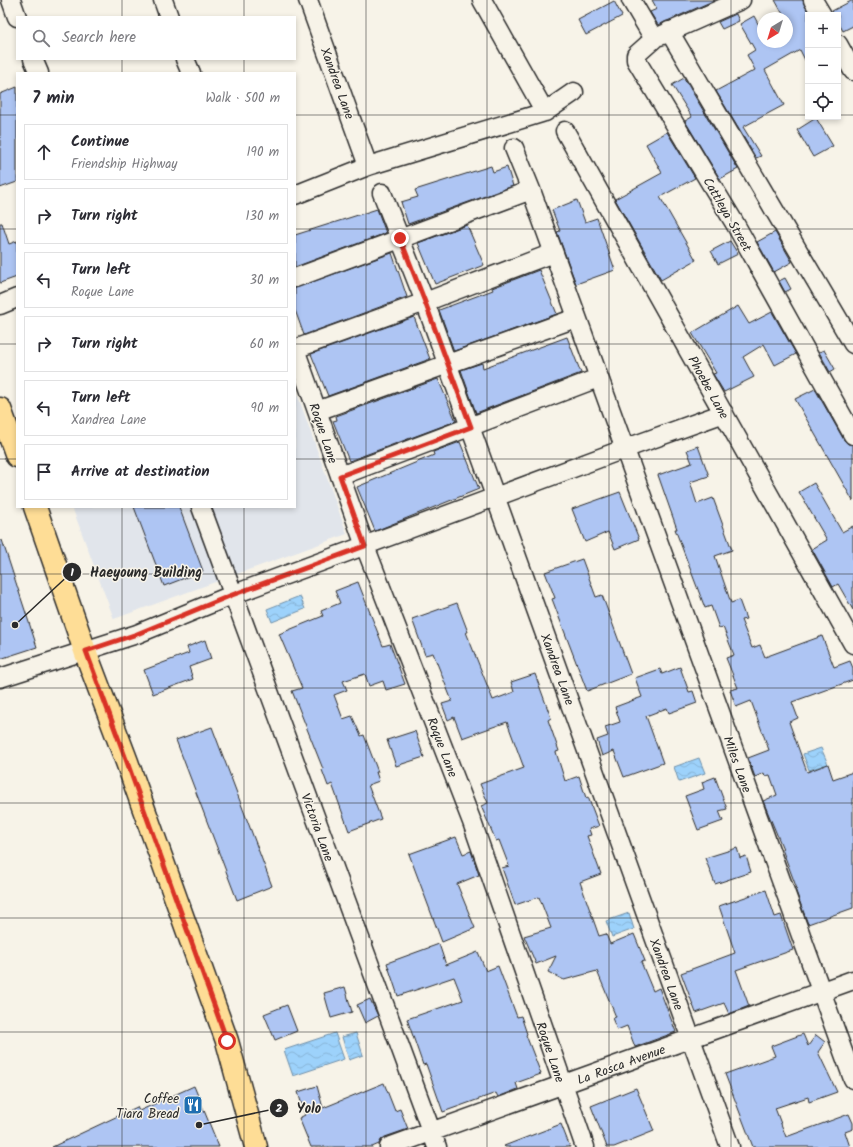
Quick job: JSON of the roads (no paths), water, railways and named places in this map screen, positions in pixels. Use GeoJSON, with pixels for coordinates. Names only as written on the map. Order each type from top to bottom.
{"type":"FeatureCollection","features":[{"type":"Feature","properties":{"kind":"main road"},"geometry":{"type":"LineString","coordinates":[[0,409],[16,453]]}},
{"type":"Feature","properties":{"kind":"main road"},"geometry":{"type":"LineString","coordinates":[[35,508],[227,1041],[256,1147]]}},
{"type":"Feature","properties":{"kind":"street"},"geometry":{"type":"LineString","coordinates":[[11,0],[17,16]]}},
{"type":"Feature","properties":{"kind":"street"},"geometry":{"type":"LineString","coordinates":[[162,0],[169,16]]}},
{"type":"Feature","properties":{"kind":"street","name":"Xandrea Lane"},"geometry":{"type":"LineString","coordinates":[[308,0],[368,166]]}},
{"type":"Feature","properties":{"kind":"street"},"geometry":{"type":"LineString","coordinates":[[482,0],[545,112]]}},
{"type":"Feature","properties":{"kind":"street"},"geometry":{"type":"LineString","coordinates":[[632,0],[662,35],[853,344]]}},
{"type":"Feature","properties":{"kind":"street","name":"Cattleya Street"},"geometry":{"type":"LineString","coordinates":[[741,0],[662,35],[636,55],[636,60],[734,222],[853,435]]}},
{"type":"Feature","properties":{"kind":"street"},"geometry":{"type":"LineString","coordinates":[[814,0],[820,12]]}},
{"type":"Feature","properties":{"kind":"street"},"geometry":{"type":"LineString","coordinates":[[840,48],[853,71]]}},
{"type":"Feature","properties":{"kind":"street"},"geometry":{"type":"LineString","coordinates":[[33,60],[39,72]]}},
{"type":"Feature","properties":{"kind":"street"},"geometry":{"type":"LineString","coordinates":[[186,60],[191,72]]}},
{"type":"Feature","properties":{"kind":"street"},"geometry":{"type":"LineString","coordinates":[[296,195],[368,166],[545,112],[574,92]]}},
{"type":"Feature","properties":{"kind":"street","name":"Phoebe Lane"},"geometry":{"type":"LineString","coordinates":[[565,130],[853,644]]}},
{"type":"Feature","properties":{"kind":"street","name":"Miles Lane"},"geometry":{"type":"LineString","coordinates":[[514,148],[531,190],[576,318],[853,1078]]}},
{"type":"Feature","properties":{"kind":"street"},"geometry":{"type":"LineString","coordinates":[[296,278],[531,190]]}},
{"type":"Feature","properties":{"kind":"street","name":"Xandrea Lane"},"geometry":{"type":"LineString","coordinates":[[382,193],[425,302],[471,427],[730,1147]]}},
{"type":"Feature","properties":{"kind":"street"},"geometry":{"type":"LineString","coordinates":[[296,349],[425,302],[553,253]]}},
{"type":"Feature","properties":{"kind":"street"},"geometry":{"type":"LineString","coordinates":[[0,305],[16,298]]}},
{"type":"Feature","properties":{"kind":"street"},"geometry":{"type":"LineString","coordinates":[[317,411],[576,318]]}},
{"type":"Feature","properties":{"kind":"street","name":"Roque Lane"},"geometry":{"type":"LineString","coordinates":[[296,352],[365,546],[472,822],[584,1147]]}},
{"type":"Feature","properties":{"kind":"street"},"geometry":{"type":"LineString","coordinates":[[340,476],[598,378]]}},
{"type":"Feature","properties":{"kind":"street"},"geometry":{"type":"LineString","coordinates":[[0,678],[137,634],[232,595],[724,413]]}},
{"type":"Feature","properties":{"kind":"street","name":"Victoria Lane"},"geometry":{"type":"LineString","coordinates":[[201,508],[232,595],[434,1140]]}},
{"type":"Feature","properties":{"kind":"street","name":"La Rosca Avenue"},"geometry":{"type":"LineString","coordinates":[[389,1147],[434,1140],[562,1085],[853,980]]}},
{"type":"Feature","properties":{"kind":"water"},"geometry":{"type":"Polygon","coordinates":[[[300,596],[305,609],[272,622],[267,609],[300,596]]]}},
{"type":"Feature","properties":{"kind":"water"},"geometry":{"type":"Polygon","coordinates":[[[821,748],[828,764],[809,770],[803,754],[821,748]]]}},
{"type":"Feature","properties":{"kind":"water"},"geometry":{"type":"Polygon","coordinates":[[[699,758],[705,773],[679,782],[674,767],[699,758]]]}},
{"type":"Feature","properties":{"kind":"water"},"geometry":{"type":"Polygon","coordinates":[[[629,913],[634,929],[612,937],[606,921],[629,913]]]}},
{"type":"Feature","properties":{"kind":"water"},"geometry":{"type":"Polygon","coordinates":[[[335,1033],[344,1059],[293,1076],[284,1050],[335,1033]]]}},
{"type":"Feature","properties":{"kind":"water"},"geometry":{"type":"Polygon","coordinates":[[[356,1033],[363,1055],[349,1060],[342,1037],[356,1033]]]}},
{"type":"Feature","properties":{"kind":"place","name":"Haeyoung Building"},"geometry":{"type":"Point","coordinates":[15,625]}},
{"type":"Feature","properties":{"kind":"place","name":"Coffee Tiara Bread"},"geometry":{"type":"Point","coordinates":[193,1105]}},
{"type":"Feature","properties":{"kind":"place","name":"Yolo"},"geometry":{"type":"Point","coordinates":[199,1125]}}]}
